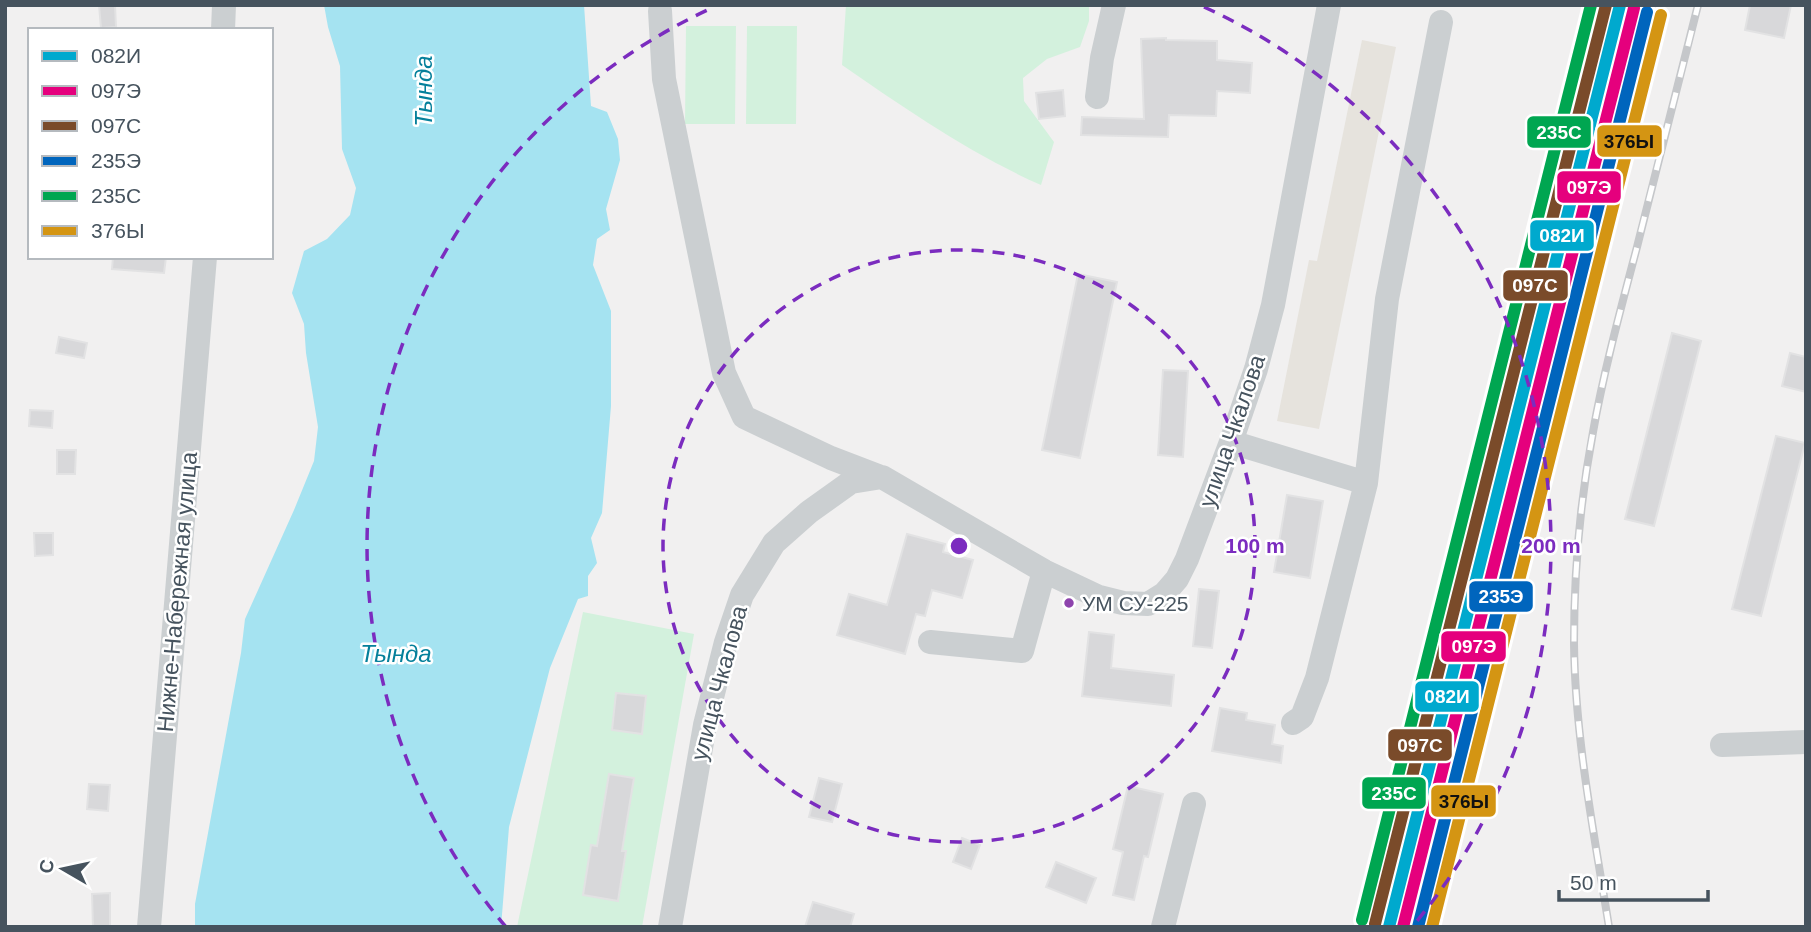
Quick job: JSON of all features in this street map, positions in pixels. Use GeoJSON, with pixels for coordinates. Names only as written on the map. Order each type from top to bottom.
{"type":"FeatureCollection","features":[{"type":"Feature","properties":{"kind":"street"},"geometry":{"type":"LineString","coordinates":[[223,28],[224,5]]}},
{"type":"Feature","properties":{"kind":"street"},"geometry":{"type":"LineString","coordinates":[[1097,97],[1102,58],[1114,5]]}},
{"type":"Feature","properties":{"kind":"street","name":"улица Чкалова"},"geometry":{"type":"LineString","coordinates":[[670,927],[705,725],[726,642],[742,595],[774,543],[809,512],[851,482],[882,477],[1044,571],[1099,597],[1123,603],[1148,604],[1164,594],[1177,579],[1187,559],[1256,369],[1273,304],[1329,5]]}},
{"type":"Feature","properties":{"kind":"street"},"geometry":{"type":"LineString","coordinates":[[660,11],[663,79],[724,373],[744,418],[831,458],[882,477]]}},
{"type":"Feature","properties":{"kind":"street"},"geometry":{"type":"LineString","coordinates":[[1293,723],[1302,717],[1317,678],[1366,483],[1387,299],[1441,22]]}},
{"type":"Feature","properties":{"kind":"street","name":"Нижне-Набережная улица"},"geometry":{"type":"LineString","coordinates":[[149,927],[205,259]]}},
{"type":"Feature","properties":{"kind":"street"},"geometry":{"type":"LineString","coordinates":[[1231,442],[1366,483]]}},
{"type":"Feature","properties":{"kind":"street"},"geometry":{"type":"LineString","coordinates":[[930,642],[1022,651],[1044,571]]}},
{"type":"Feature","properties":{"kind":"street"},"geometry":{"type":"LineString","coordinates":[[1722,745],[1806,742]]}},
{"type":"Feature","properties":{"kind":"street"},"geometry":{"type":"LineString","coordinates":[[1163,927],[1194,804]]}},
{"type":"Feature","properties":{"kind":"shaded area"},"geometry":{"type":"Polygon","coordinates":[[[1362,40],[1396,47],[1319,429],[1277,421],[1309,260],[1317,261],[1362,40]]]}},
{"type":"Feature","properties":{"kind":"green space"},"geometry":{"type":"Polygon","coordinates":[[[846,5],[1089,5],[1089,21],[1080,47],[1047,59],[1023,78],[1024,101],[1054,142],[1041,185],[964,145],[842,65],[846,5]]]}},
{"type":"Feature","properties":{"kind":"green space"},"geometry":{"type":"Polygon","coordinates":[[[686,26],[736,26],[735,124],[685,124],[686,26]]]}},
{"type":"Feature","properties":{"kind":"green space"},"geometry":{"type":"Polygon","coordinates":[[[747,26],[797,26],[796,124],[746,124],[747,26]]]}},
{"type":"Feature","properties":{"kind":"green space"},"geometry":{"type":"Polygon","coordinates":[[[583,612],[694,634],[642,927],[517,927],[583,612]]]}},
{"type":"Feature","properties":{"kind":"water","name":"Тында"},"geometry":{"type":"Polygon","coordinates":[[[324,5],[584,5],[591,106],[607,112],[618,139],[620,160],[606,209],[610,230],[597,239],[593,265],[611,311],[611,406],[602,513],[591,538],[597,563],[588,576],[588,596],[578,599],[550,668],[509,827],[501,927],[195,927],[195,904],[245,619],[314,461],[318,427],[304,324],[292,293],[304,251],[327,239],[350,215],[356,188],[342,149],[340,66],[324,5]]]}},
{"type":"Feature","properties":{"kind":"building"},"geometry":{"type":"Polygon","coordinates":[[[99,5],[115,5],[116,27],[101,28],[99,5]]]}},
{"type":"Feature","properties":{"kind":"building"},"geometry":{"type":"Polygon","coordinates":[[[1750,5],[1791,5],[1784,38],[1745,30],[1750,5]]]}},
{"type":"Feature","properties":{"kind":"building"},"geometry":{"type":"Polygon","coordinates":[[[1141,39],[1217,41],[1217,60],[1252,63],[1250,93],[1217,91],[1216,116],[1169,115],[1168,137],[1081,135],[1082,117],[1144,119],[1141,39]]]}},
{"type":"Feature","properties":{"kind":"building"},"geometry":{"type":"Polygon","coordinates":[[[1063,90],[1065,116],[1039,119],[1036,93],[1063,90]]]}},
{"type":"Feature","properties":{"kind":"building"},"geometry":{"type":"Polygon","coordinates":[[[113,259],[166,259],[164,273],[112,269],[113,259]]]}},
{"type":"Feature","properties":{"kind":"building"},"geometry":{"type":"Polygon","coordinates":[[[1078,274],[1117,282],[1080,458],[1042,450],[1078,274]]]}},
{"type":"Feature","properties":{"kind":"building"},"geometry":{"type":"Polygon","coordinates":[[[1672,333],[1701,341],[1654,526],[1625,519],[1672,333]]]}},
{"type":"Feature","properties":{"kind":"building"},"geometry":{"type":"Polygon","coordinates":[[[59,337],[87,343],[84,358],[56,353],[59,337]]]}},
{"type":"Feature","properties":{"kind":"building"},"geometry":{"type":"Polygon","coordinates":[[[1790,353],[1806,357],[1806,392],[1782,386],[1790,353]]]}},
{"type":"Feature","properties":{"kind":"building"},"geometry":{"type":"Polygon","coordinates":[[[1163,370],[1188,371],[1183,457],[1158,455],[1163,370]]]}},
{"type":"Feature","properties":{"kind":"building"},"geometry":{"type":"Polygon","coordinates":[[[30,410],[53,411],[52,428],[29,426],[30,410]]]}},
{"type":"Feature","properties":{"kind":"building"},"geometry":{"type":"Polygon","coordinates":[[[1776,436],[1805,443],[1761,616],[1732,609],[1776,436]]]}},
{"type":"Feature","properties":{"kind":"building"},"geometry":{"type":"Polygon","coordinates":[[[57,450],[76,450],[75,474],[57,474],[57,450]]]}},
{"type":"Feature","properties":{"kind":"building"},"geometry":{"type":"Polygon","coordinates":[[[1287,495],[1323,501],[1310,578],[1274,572],[1287,495]]]}},
{"type":"Feature","properties":{"kind":"building"},"geometry":{"type":"Polygon","coordinates":[[[34,533],[53,533],[53,555],[35,556],[34,533]]]}},
{"type":"Feature","properties":{"kind":"building"},"geometry":{"type":"Polygon","coordinates":[[[907,534],[945,544],[943,552],[973,560],[962,598],[932,590],[925,616],[916,614],[905,654],[837,635],[849,594],[887,605],[907,534]]]}},
{"type":"Feature","properties":{"kind":"building"},"geometry":{"type":"Polygon","coordinates":[[[1199,589],[1219,591],[1212,648],[1193,646],[1199,589]]]}},
{"type":"Feature","properties":{"kind":"building"},"geometry":{"type":"Polygon","coordinates":[[[1089,632],[1114,635],[1111,668],[1174,675],[1171,706],[1082,696],[1089,632]]]}},
{"type":"Feature","properties":{"kind":"building"},"geometry":{"type":"Polygon","coordinates":[[[616,693],[646,696],[642,734],[612,730],[616,693]]]}},
{"type":"Feature","properties":{"kind":"building"},"geometry":{"type":"Polygon","coordinates":[[[1220,708],[1247,713],[1246,720],[1275,725],[1272,744],[1283,746],[1281,763],[1212,751],[1220,708]]]}},
{"type":"Feature","properties":{"kind":"building"},"geometry":{"type":"Polygon","coordinates":[[[609,774],[634,778],[622,851],[626,851],[618,901],[583,895],[591,845],[597,846],[609,774]]]}},
{"type":"Feature","properties":{"kind":"building"},"geometry":{"type":"Polygon","coordinates":[[[819,778],[842,784],[832,822],[809,817],[819,778]]]}},
{"type":"Feature","properties":{"kind":"building"},"geometry":{"type":"Polygon","coordinates":[[[89,784],[110,785],[108,811],[87,809],[89,784]]]}},
{"type":"Feature","properties":{"kind":"building"},"geometry":{"type":"Polygon","coordinates":[[[1128,786],[1163,794],[1148,857],[1144,856],[1134,900],[1113,895],[1123,852],[1113,849],[1128,786]]]}},
{"type":"Feature","properties":{"kind":"building"},"geometry":{"type":"Polygon","coordinates":[[[962,838],[980,845],[971,869],[953,862],[962,838]]]}},
{"type":"Feature","properties":{"kind":"building"},"geometry":{"type":"Polygon","coordinates":[[[1056,862],[1096,878],[1086,903],[1046,887],[1056,862]]]}},
{"type":"Feature","properties":{"kind":"building"},"geometry":{"type":"Polygon","coordinates":[[[110,893],[110,927],[93,927],[92,894],[110,893]]]}},
{"type":"Feature","properties":{"kind":"building"},"geometry":{"type":"Polygon","coordinates":[[[813,902],[854,914],[850,927],[805,927],[813,902]]]}},
{"type":"Feature","properties":{"kind":"railway"},"geometry":{"type":"LineString","coordinates":[[1609,927],[1586,785],[1575,679],[1575,590],[1579,537],[1588,458],[1602,386],[1698,5]]}},
{"type":"Feature","properties":{"kind":"transit line","name":"235С"},"geometry":{"type":"LineString","coordinates":[[1362,920],[1591,5]]}},
{"type":"Feature","properties":{"kind":"transit line","name":"097С"},"geometry":{"type":"LineString","coordinates":[[1375,924],[1606,5]]}},
{"type":"Feature","properties":{"kind":"transit line","name":"082И"},"geometry":{"type":"LineString","coordinates":[[1389,927],[1620,5]]}},
{"type":"Feature","properties":{"kind":"transit line","name":"097Э"},"geometry":{"type":"LineString","coordinates":[[1403,927],[1634,8]]}},
{"type":"Feature","properties":{"kind":"transit line","name":"235Э"},"geometry":{"type":"LineString","coordinates":[[1418,927],[1647,12]]}},
{"type":"Feature","properties":{"kind":"transit line","name":"376Ы"},"geometry":{"type":"LineString","coordinates":[[1432,927],[1661,15]]}},
{"type":"Feature","properties":{"kind":"place","name":"УМ СУ-225"},"geometry":{"type":"Point","coordinates":[1069,603]}}]}
